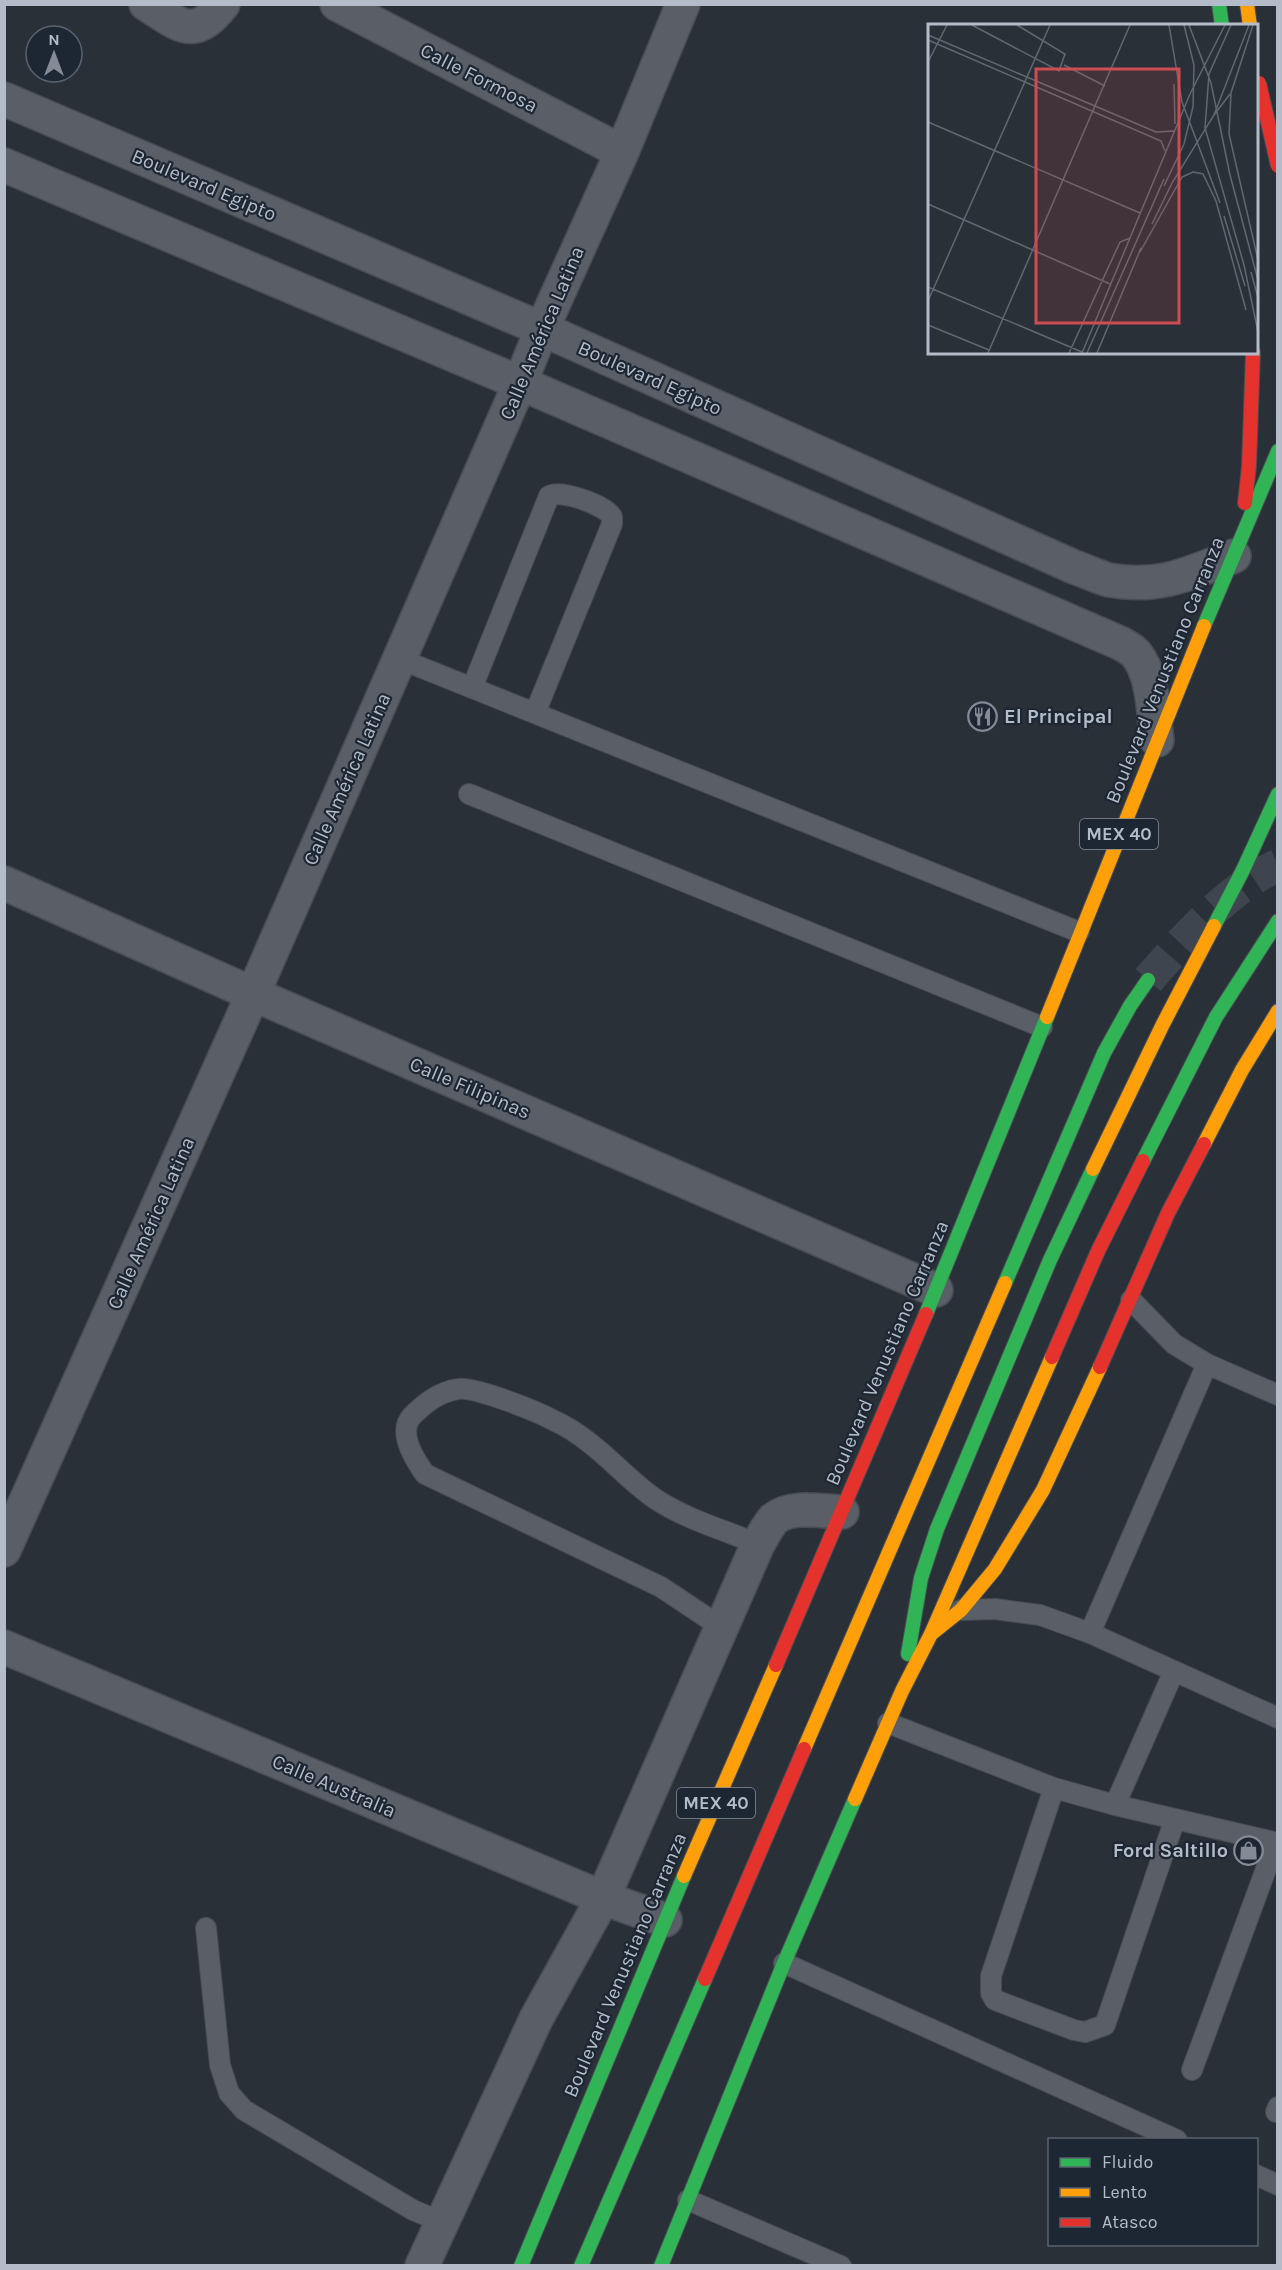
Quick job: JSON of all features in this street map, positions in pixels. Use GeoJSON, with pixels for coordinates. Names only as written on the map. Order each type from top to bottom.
{"type":"FeatureCollection","features":[{"type":"Feature","properties":{"kind":"main road"},"geometry":{"type":"LineString","coordinates":[[1219,4],[1222,24]]}},
{"type":"Feature","properties":{"kind":"main road"},"geometry":{"type":"LineString","coordinates":[[1247,4],[1250,24]]}},
{"type":"Feature","properties":{"kind":"main road"},"geometry":{"type":"LineString","coordinates":[[1258,74],[1278,166]]}},
{"type":"Feature","properties":{"kind":"main road"},"geometry":{"type":"LineString","coordinates":[[1238,544],[1249,466],[1253,354]]}},
{"type":"Feature","properties":{"kind":"main road","name":"Boulevard Venustiano Carranza"},"geometry":{"type":"LineString","coordinates":[[521,2265],[590,2095],[936,1290],[1157,740],[1278,451]]}},
{"type":"Feature","properties":{"kind":"main road"},"geometry":{"type":"LineString","coordinates":[[902,1691],[921,1578],[937,1529],[1050,1260],[1164,1024],[1243,870],[1278,794]]}},
{"type":"Feature","properties":{"kind":"main road"},"geometry":{"type":"LineString","coordinates":[[661,2265],[784,1963],[1098,1251],[1216,1017],[1278,921]]}},
{"type":"Feature","properties":{"kind":"main road"},"geometry":{"type":"LineString","coordinates":[[581,2265],[1090,1084],[1130,1006],[1148,980]]}},
{"type":"Feature","properties":{"kind":"main road"},"geometry":{"type":"LineString","coordinates":[[931,1634],[961,1610],[995,1569],[1043,1490],[1131,1300],[1168,1213],[1242,1070],[1278,1011]]}},
{"type":"Feature","properties":{"kind":"street"},"geometry":{"type":"LineString","coordinates":[[146,4],[178,24],[191,26],[201,26],[210,20],[223,4]]}},
{"type":"Feature","properties":{"kind":"street","name":"Calle Formosa"},"geometry":{"type":"LineString","coordinates":[[337,4],[622,152]]}},
{"type":"Feature","properties":{"kind":"street","name":"Calle América Latina"},"geometry":{"type":"LineString","coordinates":[[4,1550],[253,994],[542,329],[622,152],[683,4]]}},
{"type":"Feature","properties":{"kind":"street","name":"Boulevard Egipto"},"geometry":{"type":"LineString","coordinates":[[4,99],[542,329],[1074,567],[1108,579],[1146,583],[1179,578],[1238,544]]}},
{"type":"Feature","properties":{"kind":"street"},"geometry":{"type":"LineString","coordinates":[[4,165],[520,383],[1120,643],[1135,653],[1144,670],[1150,691],[1157,740]]}},
{"type":"Feature","properties":{"kind":"street","name":"Calle Filipinas"},"geometry":{"type":"LineString","coordinates":[[4,884],[936,1290]]}},
{"type":"Feature","properties":{"kind":"street"},"geometry":{"type":"LineString","coordinates":[[422,2265],[536,2019],[603,1899],[758,1544],[774,1519],[784,1514],[800,1511],[842,1512]]}},
{"type":"Feature","properties":{"kind":"street","name":"Calle Australia"},"geometry":{"type":"LineString","coordinates":[[4,1647],[603,1899],[665,1920]]}},
{"type":"Feature","properties":{"kind":"lane"},"geometry":{"type":"LineString","coordinates":[[472,688],[549,496],[554,493],[562,494],[604,507],[610,513],[612,524],[535,713]]}},
{"type":"Feature","properties":{"kind":"lane"},"geometry":{"type":"LineString","coordinates":[[400,659],[1079,932]]}},
{"type":"Feature","properties":{"kind":"lane"},"geometry":{"type":"LineString","coordinates":[[469,794],[1042,1026]]}},
{"type":"Feature","properties":{"kind":"lane"},"geometry":{"type":"LineString","coordinates":[[1131,1300],[1174,1344],[1207,1364],[1278,1395]]}},
{"type":"Feature","properties":{"kind":"lane"},"geometry":{"type":"LineString","coordinates":[[1090,1633],[1207,1364]]}},
{"type":"Feature","properties":{"kind":"lane"},"geometry":{"type":"LineString","coordinates":[[721,1627],[661,1587],[425,1474],[411,1454],[408,1436],[409,1420],[422,1406],[441,1393],[460,1388],[477,1391],[552,1419],[591,1444],[657,1500],[684,1515],[758,1544]]}},
{"type":"Feature","properties":{"kind":"lane"},"geometry":{"type":"LineString","coordinates":[[961,1610],[995,1609],[1040,1616],[1090,1633],[1278,1718]]}},
{"type":"Feature","properties":{"kind":"lane"},"geometry":{"type":"LineString","coordinates":[[1115,1805],[1174,1671]]}},
{"type":"Feature","properties":{"kind":"lane"},"geometry":{"type":"LineString","coordinates":[[888,1723],[1054,1788],[1115,1805],[1277,1842],[1192,2070]]}},
{"type":"Feature","properties":{"kind":"lane"},"geometry":{"type":"LineString","coordinates":[[1054,1788],[991,1976],[990,1985],[995,2000],[1074,2030],[1084,2032],[1105,2025],[1175,1819]]}},
{"type":"Feature","properties":{"kind":"lane"},"geometry":{"type":"LineString","coordinates":[[206,1928],[220,2065],[229,2093],[244,2110],[413,2210],[441,2222]]}},
{"type":"Feature","properties":{"kind":"lane"},"geometry":{"type":"LineString","coordinates":[[784,1963],[1175,2138]]}},
{"type":"Feature","properties":{"kind":"lane"},"geometry":{"type":"LineString","coordinates":[[1258,2175],[1278,2185]]}},
{"type":"Feature","properties":{"kind":"lane"},"geometry":{"type":"LineString","coordinates":[[688,2200],[841,2265]]}},
{"type":"Feature","properties":{"kind":"tunnel"},"geometry":{"type":"LineString","coordinates":[[1148,980],[1207,916],[1241,887],[1278,865]]}},
{"type":"Feature","properties":{"kind":"traffic: fast"},"geometry":{"type":"LineString","coordinates":[[1219,4],[1222,24]]}},
{"type":"Feature","properties":{"kind":"traffic: fast"},"geometry":{"type":"LineString","coordinates":[[1204,626],[1278,451]]}},
{"type":"Feature","properties":{"kind":"traffic: fast"},"geometry":{"type":"LineString","coordinates":[[1214,926],[1278,794]]}},
{"type":"Feature","properties":{"kind":"traffic: fast"},"geometry":{"type":"LineString","coordinates":[[1143,1161],[1216,1017],[1278,921]]}},
{"type":"Feature","properties":{"kind":"traffic: fast"},"geometry":{"type":"LineString","coordinates":[[1005,1283],[1104,1053],[1130,1006],[1148,980]]}},
{"type":"Feature","properties":{"kind":"traffic: fast"},"geometry":{"type":"LineString","coordinates":[[926,1314],[1047,1017]]}},
{"type":"Feature","properties":{"kind":"traffic: fast"},"geometry":{"type":"LineString","coordinates":[[908,1654],[921,1578],[937,1529],[1050,1260],[1093,1169]]}},
{"type":"Feature","properties":{"kind":"traffic: fast"},"geometry":{"type":"LineString","coordinates":[[661,2266],[784,1963],[855,1799]]}},
{"type":"Feature","properties":{"kind":"traffic: fast"},"geometry":{"type":"LineString","coordinates":[[521,2266],[684,1876]]}},
{"type":"Feature","properties":{"kind":"traffic: fast"},"geometry":{"type":"LineString","coordinates":[[581,2266],[705,1979]]}},
{"type":"Feature","properties":{"kind":"traffic: slow"},"geometry":{"type":"LineString","coordinates":[[1247,4],[1250,24]]}},
{"type":"Feature","properties":{"kind":"traffic: slow"},"geometry":{"type":"LineString","coordinates":[[1047,1017],[1204,626]]}},
{"type":"Feature","properties":{"kind":"traffic: slow"},"geometry":{"type":"LineString","coordinates":[[1093,1169],[1163,1024],[1214,926]]}},
{"type":"Feature","properties":{"kind":"traffic: slow"},"geometry":{"type":"LineString","coordinates":[[1204,1144],[1242,1070],[1278,1011]]}},
{"type":"Feature","properties":{"kind":"traffic: slow"},"geometry":{"type":"LineString","coordinates":[[804,1749],[1005,1283]]}},
{"type":"Feature","properties":{"kind":"traffic: slow"},"geometry":{"type":"LineString","coordinates":[[855,1799],[902,1691],[931,1634],[1052,1357]]}},
{"type":"Feature","properties":{"kind":"traffic: slow"},"geometry":{"type":"LineString","coordinates":[[931,1634],[961,1610],[995,1569],[1043,1490],[1100,1367]]}},
{"type":"Feature","properties":{"kind":"traffic: slow"},"geometry":{"type":"LineString","coordinates":[[684,1876],[776,1665]]}},
{"type":"Feature","properties":{"kind":"traffic: jam"},"geometry":{"type":"LineString","coordinates":[[1259,83],[1278,166]]}},
{"type":"Feature","properties":{"kind":"traffic: jam"},"geometry":{"type":"LineString","coordinates":[[1245,503],[1249,466],[1253,354]]}},
{"type":"Feature","properties":{"kind":"traffic: jam"},"geometry":{"type":"LineString","coordinates":[[1100,1367],[1168,1213],[1204,1144]]}},
{"type":"Feature","properties":{"kind":"traffic: jam"},"geometry":{"type":"LineString","coordinates":[[1052,1357],[1098,1251],[1143,1161]]}},
{"type":"Feature","properties":{"kind":"traffic: jam"},"geometry":{"type":"LineString","coordinates":[[776,1665],[926,1314]]}},
{"type":"Feature","properties":{"kind":"traffic: jam"},"geometry":{"type":"LineString","coordinates":[[705,1979],[804,1749]]}},
{"type":"Feature","properties":{"kind":"place","name":"El Principal"},"geometry":{"type":"Point","coordinates":[983,716]}},
{"type":"Feature","properties":{"kind":"place","name":"Ford Saltillo"},"geometry":{"type":"Point","coordinates":[1249,1850]}}]}
